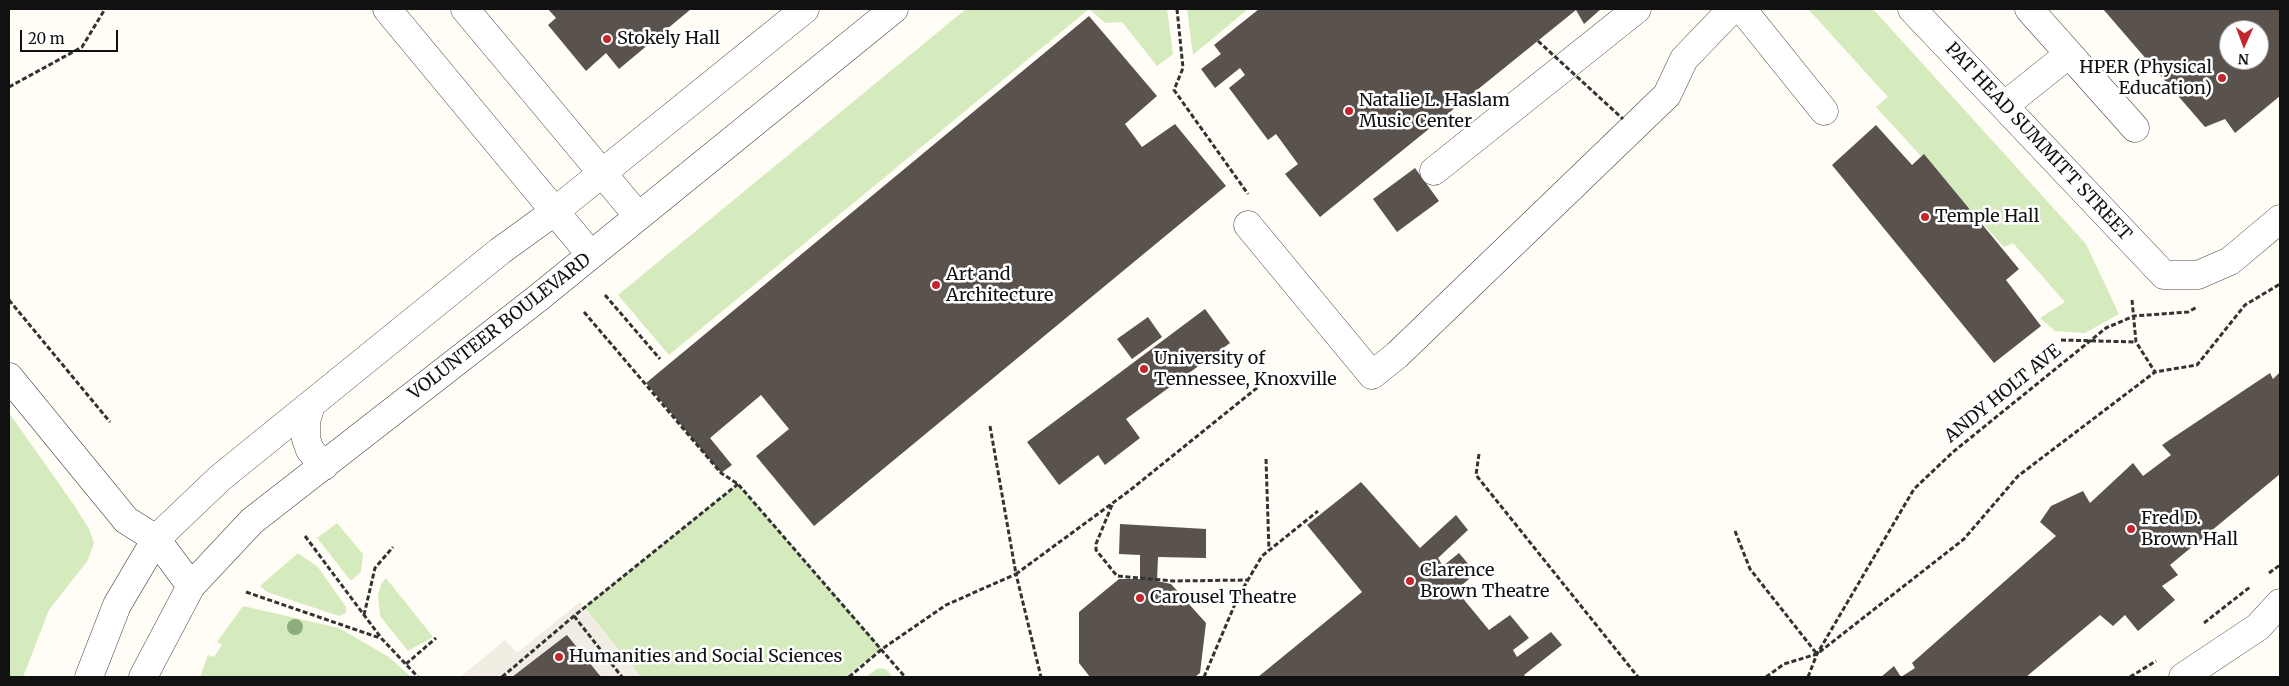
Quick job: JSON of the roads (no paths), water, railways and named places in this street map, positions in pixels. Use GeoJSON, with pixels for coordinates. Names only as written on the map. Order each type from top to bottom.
{"type":"FeatureCollection","features":[{"type":"Feature","properties":{"kind":"street"},"geometry":{"type":"LineString","coordinates":[[387,9],[591,255]]}},
{"type":"Feature","properties":{"kind":"street"},"geometry":{"type":"LineString","coordinates":[[465,9],[638,216]]}},
{"type":"Feature","properties":{"kind":"street"},"geometry":{"type":"LineString","coordinates":[[89,677],[117,605],[156,539],[220,478],[500,251],[602,174],[805,9]]}},
{"type":"Feature","properties":{"kind":"street","name":"VOLUNTEER BOULEVARD"},"geometry":{"type":"LineString","coordinates":[[143,677],[191,586],[252,521],[591,255],[894,9]]}},
{"type":"Feature","properties":{"kind":"street"},"geometry":{"type":"LineString","coordinates":[[1434,171],[1636,9]]}},
{"type":"Feature","properties":{"kind":"street"},"geometry":{"type":"LineString","coordinates":[[1248,225],[1372,375],[1411,341],[1667,95],[1684,59],[1732,9]]}},
{"type":"Feature","properties":{"kind":"street"},"geometry":{"type":"LineString","coordinates":[[1742,9],[1824,111]]}},
{"type":"Feature","properties":{"kind":"street","name":"PAT HEAD SUMMITT STREET"},"geometry":{"type":"LineString","coordinates":[[1912,9],[2164,275],[2198,275],[2230,261],[2280,220]]}},
{"type":"Feature","properties":{"kind":"street"},"geometry":{"type":"LineString","coordinates":[[2029,9],[2134,128]]}},
{"type":"Feature","properties":{"kind":"street"},"geometry":{"type":"LineString","coordinates":[[2004,106],[2069,54]]}},
{"type":"Feature","properties":{"kind":"street"},"geometry":{"type":"LineString","coordinates":[[9,377],[126,520],[156,539],[191,586]]}},
{"type":"Feature","properties":{"kind":"street"},"geometry":{"type":"LineString","coordinates":[[311,405],[306,422],[306,439],[310,450],[324,466]]}},
{"type":"Feature","properties":{"kind":"street"},"geometry":{"type":"LineString","coordinates":[[2183,677],[2258,627],[2280,603]]}},
{"type":"Feature","properties":{"kind":"place","name":"Stokely Hall"},"geometry":{"type":"Point","coordinates":[607,39]}},
{"type":"Feature","properties":{"kind":"place","name":"HPER (Physical Education)"},"geometry":{"type":"Point","coordinates":[2222,78]}},
{"type":"Feature","properties":{"kind":"place","name":"Natalie L. Haslam Music Center"},"geometry":{"type":"Point","coordinates":[1349,111]}},
{"type":"Feature","properties":{"kind":"place","name":"Temple Hall"},"geometry":{"type":"Point","coordinates":[1925,217]}},
{"type":"Feature","properties":{"kind":"place","name":"Art and Architecture"},"geometry":{"type":"Point","coordinates":[936,285]}},
{"type":"Feature","properties":{"kind":"place","name":"University of Tennessee, Knoxville"},"geometry":{"type":"Point","coordinates":[1144,369]}},
{"type":"Feature","properties":{"kind":"place","name":"Fred D. Brown Hall"},"geometry":{"type":"Point","coordinates":[2131,529]}},
{"type":"Feature","properties":{"kind":"place","name":"Clarence Brown Theatre"},"geometry":{"type":"Point","coordinates":[1410,581]}},
{"type":"Feature","properties":{"kind":"place","name":"Carousel Theatre"},"geometry":{"type":"Point","coordinates":[1140,598]}},
{"type":"Feature","properties":{"kind":"place","name":"Humanities and Social Sciences"},"geometry":{"type":"Point","coordinates":[559,657]}}]}
